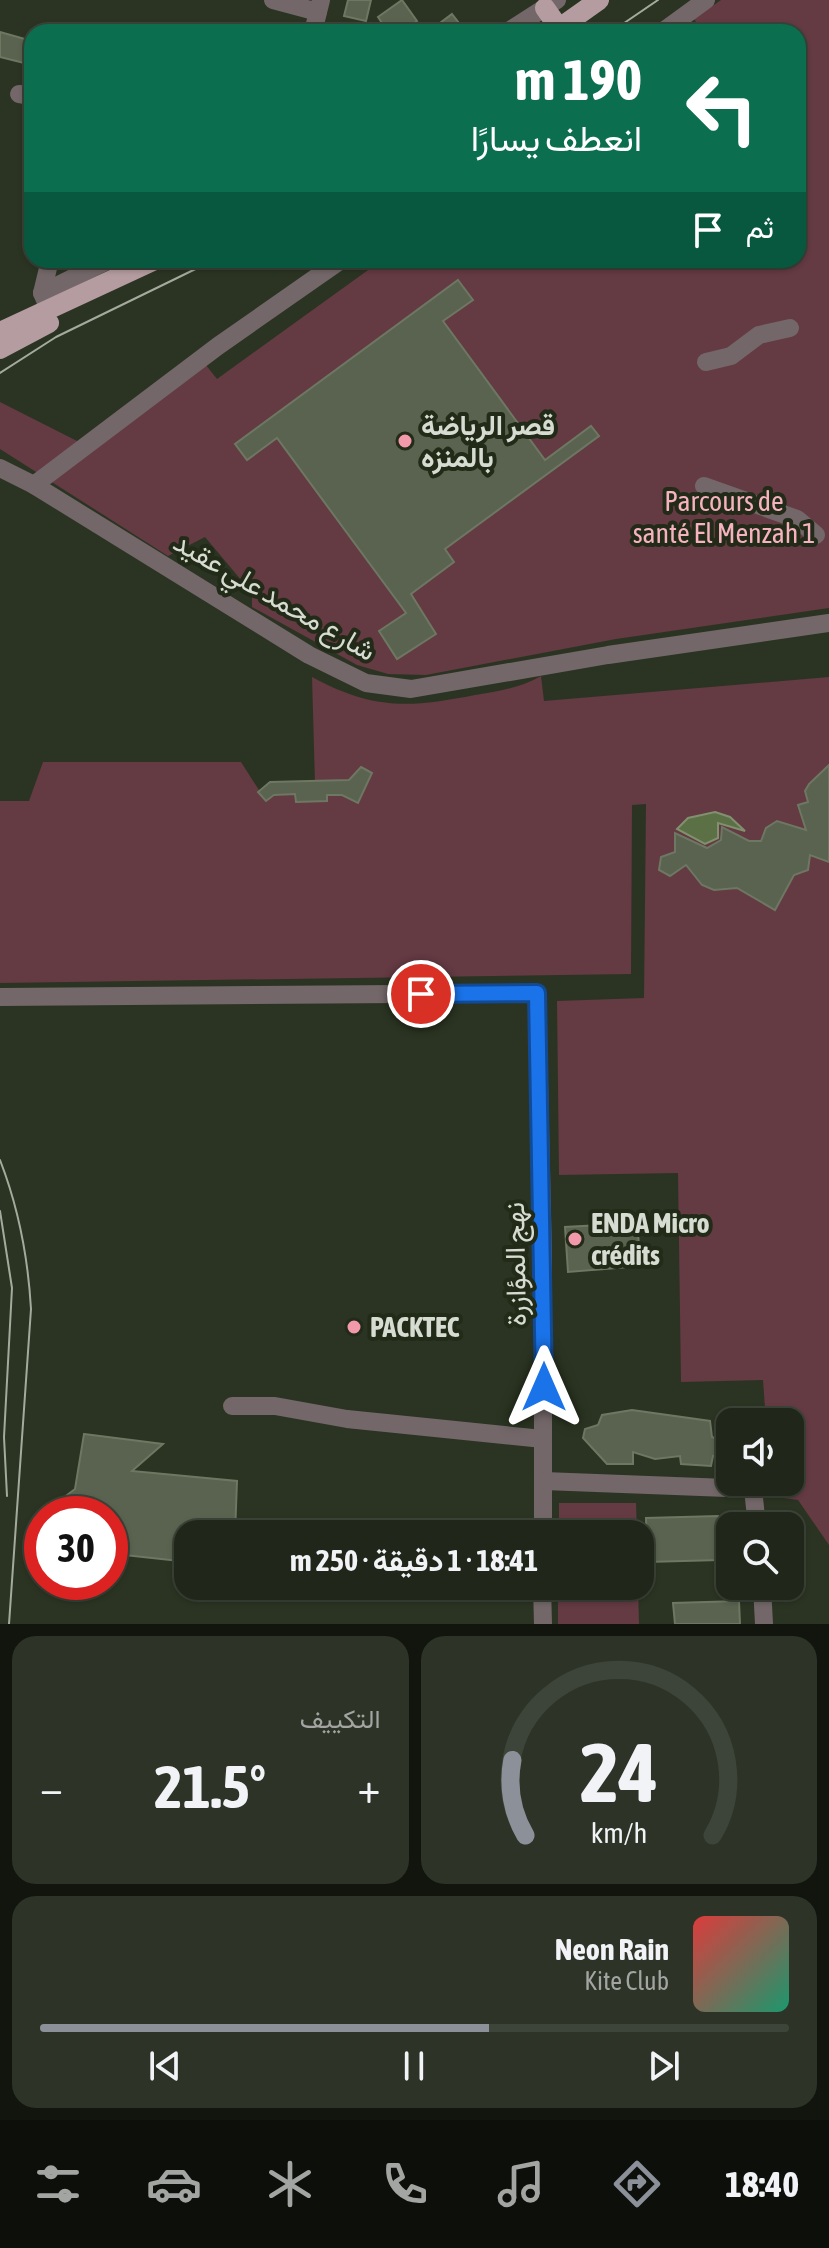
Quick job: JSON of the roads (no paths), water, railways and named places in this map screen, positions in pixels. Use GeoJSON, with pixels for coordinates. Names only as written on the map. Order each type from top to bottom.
{"type":"FeatureCollection","features":[{"type":"Feature","properties":{"kind":"main road"},"geometry":{"type":"LineString","coordinates":[[565,24],[599,0]]}},
{"type":"Feature","properties":{"kind":"main road"},"geometry":{"type":"LineString","coordinates":[[551,4],[555,24]]}},
{"type":"Feature","properties":{"kind":"main road"},"geometry":{"type":"LineString","coordinates":[[0,332],[139,268]]}},
{"type":"Feature","properties":{"kind":"main road"},"geometry":{"type":"LineString","coordinates":[[0,349],[47,308]]}},
{"type":"Feature","properties":{"kind":"street"},"geometry":{"type":"LineString","coordinates":[[273,0],[320,6]]}},
{"type":"Feature","properties":{"kind":"street"},"geometry":{"type":"LineString","coordinates":[[673,24],[706,0]]}},
{"type":"Feature","properties":{"kind":"street"},"geometry":{"type":"LineString","coordinates":[[520,24],[551,4]]}},
{"type":"Feature","properties":{"kind":"street"},"geometry":{"type":"LineString","coordinates":[[47,308],[50,268]]}},
{"type":"Feature","properties":{"kind":"street"},"geometry":{"type":"LineString","coordinates":[[47,308],[99,268]]}},
{"type":"Feature","properties":{"kind":"street"},"geometry":{"type":"LineString","coordinates":[[34,485],[218,346],[330,268]]}},
{"type":"Feature","properties":{"kind":"street"},"geometry":{"type":"LineString","coordinates":[[706,362],[731,356],[759,335],[790,328]]}},
{"type":"Feature","properties":{"kind":"street","name":"شارع محمد علي عقيد"},"geometry":{"type":"LineString","coordinates":[[0,468],[34,485],[309,655],[345,675],[380,687],[426,687],[608,655],[829,623]]}},
{"type":"Feature","properties":{"kind":"street"},"geometry":{"type":"LineString","coordinates":[[704,486],[797,519],[816,535]]}},
{"type":"Feature","properties":{"kind":"street","name":"نهج المؤازرة"},"geometry":{"type":"LineString","coordinates":[[0,997],[537,993],[543,1520]]}},
{"type":"Feature","properties":{"kind":"street"},"geometry":{"type":"LineString","coordinates":[[232,1406],[275,1406],[347,1419],[543,1439]]}},
{"type":"Feature","properties":{"kind":"street"},"geometry":{"type":"LineString","coordinates":[[544,1481],[753,1489],[755,1512]]}},
{"type":"Feature","properties":{"kind":"street"},"geometry":{"type":"LineString","coordinates":[[542,1600],[543,1624]]}},
{"type":"Feature","properties":{"kind":"street"},"geometry":{"type":"LineString","coordinates":[[763,1600],[764,1624]]}},
{"type":"Feature","properties":{"kind":"tram line"},"geometry":{"type":"LineString","coordinates":[[623,24],[658,0]]}},
{"type":"Feature","properties":{"kind":"tram line"},"geometry":{"type":"LineString","coordinates":[[0,373],[56,337],[198,268]]}},
{"type":"Feature","properties":{"kind":"tram line"},"geometry":{"type":"LineString","coordinates":[[0,1160],[22,1233],[31,1309],[9,1624]]}},
{"type":"Feature","properties":{"kind":"tram line"},"geometry":{"type":"LineString","coordinates":[[0,1211],[12,1288],[4,1437],[7,1496]]}},
{"type":"Feature","properties":{"kind":"place","name":"قصر الرياضة بالمنزه"},"geometry":{"type":"Point","coordinates":[405,441]}},
{"type":"Feature","properties":{"kind":"place","name":"ENDA Micro crédits"},"geometry":{"type":"Point","coordinates":[575,1239]}},
{"type":"Feature","properties":{"kind":"place","name":"PACKTEC"},"geometry":{"type":"Point","coordinates":[354,1327]}},
{"type":"Feature","properties":{"kind":"park label","name":"Parcours de santé El Menzah 1"},"geometry":{"type":"Point","coordinates":[724,517]}}]}
